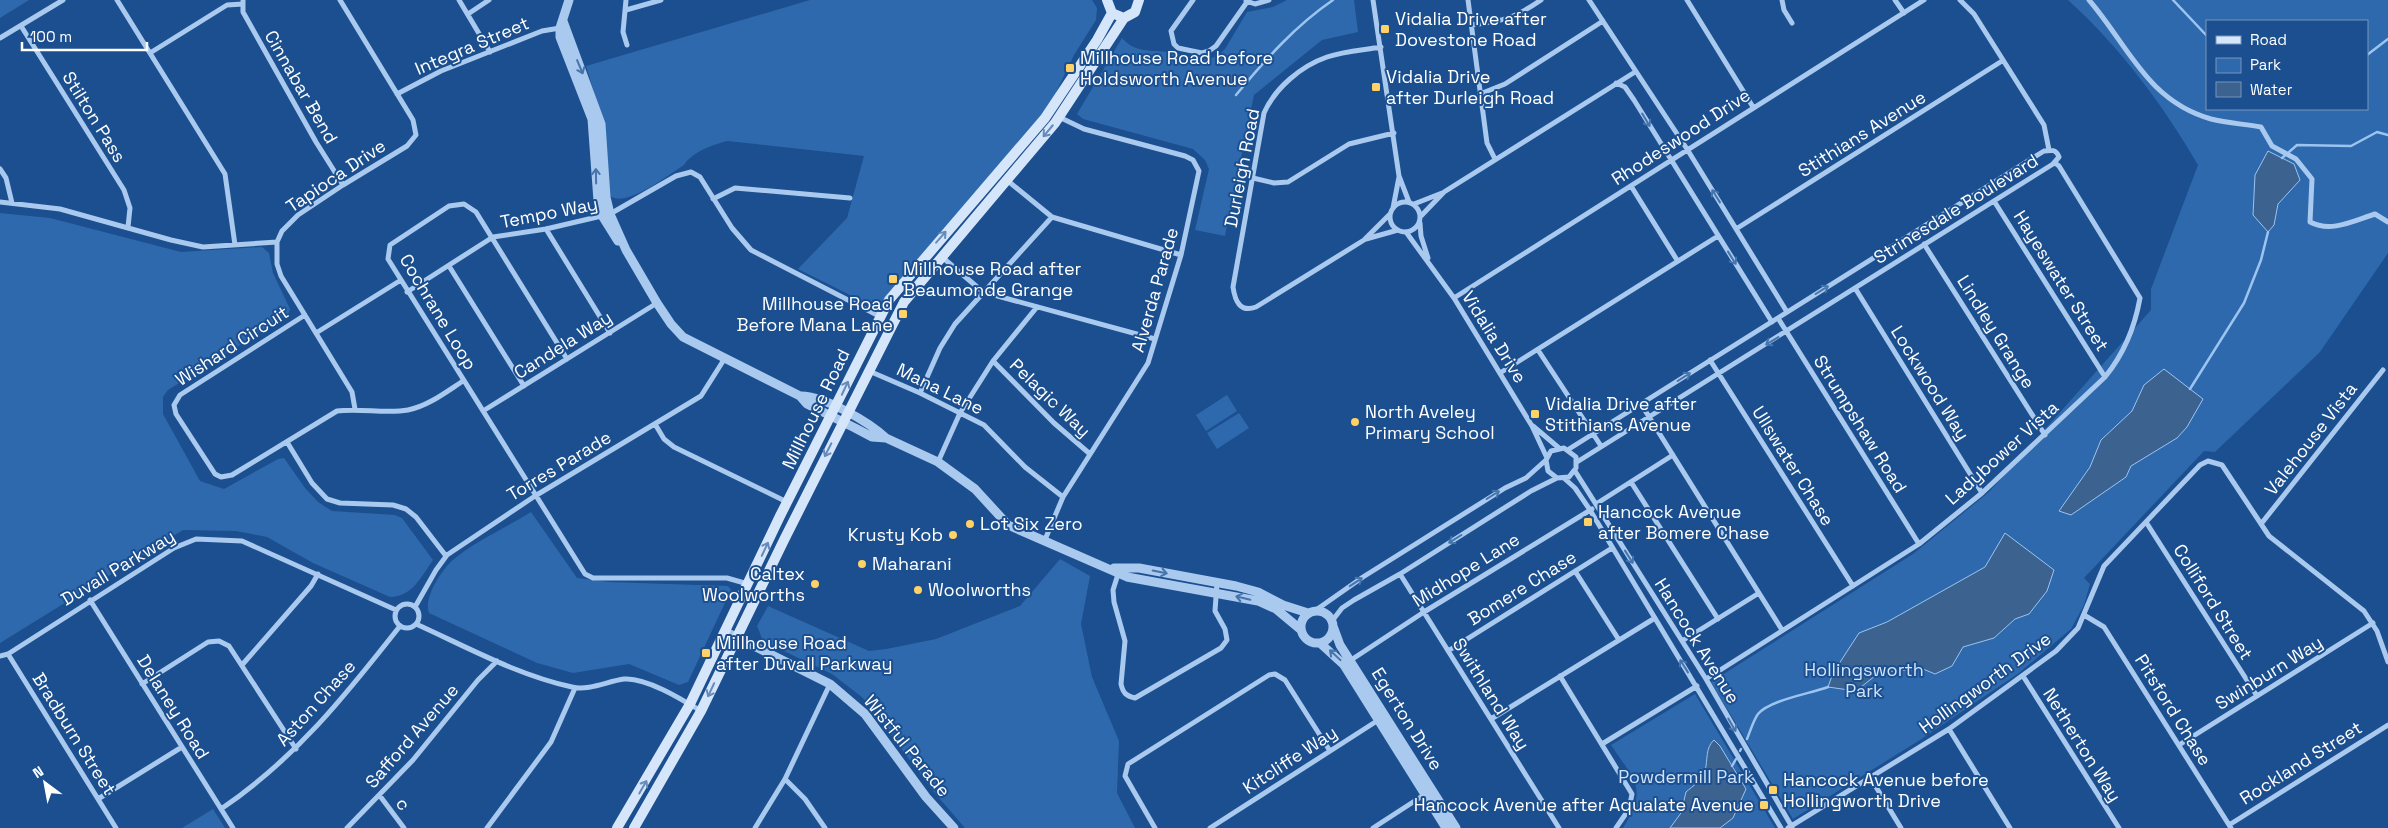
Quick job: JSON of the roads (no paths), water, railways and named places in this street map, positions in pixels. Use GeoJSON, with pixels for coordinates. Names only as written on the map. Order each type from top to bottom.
{"type":"FeatureCollection","features":[{"type":"Feature","properties":{"kind":"main road"},"geometry":{"type":"LineString","coordinates":[[1107,0],[1112,14],[1124,18]]}},
{"type":"Feature","properties":{"kind":"main road","name":"Millhouse Road"},"geometry":{"type":"LineString","coordinates":[[623,826],[731,634],[904,302],[1008,181],[1059,117],[1124,18],[1135,12],[1139,0]]}},
{"type":"Feature","properties":{"kind":"main road","name":"Millhouse Road"},"geometry":{"type":"LineString","coordinates":[[634,828],[701,711],[748,584],[879,316],[889,300],[939,240],[1045,118],[1112,14]]}},
{"type":"Feature","properties":{"kind":"street"},"geometry":{"type":"LineString","coordinates":[[0,38],[63,0]]}},
{"type":"Feature","properties":{"kind":"street"},"geometry":{"type":"LineString","coordinates":[[116,0],[225,174],[235,245]]}},
{"type":"Feature","properties":{"kind":"street","name":"Tapioca Drive"},"geometry":{"type":"LineString","coordinates":[[277,242],[282,231],[298,215],[343,184],[407,146],[416,135],[413,120],[340,0]]}},
{"type":"Feature","properties":{"kind":"street"},"geometry":{"type":"LineString","coordinates":[[459,0],[490,52]]}},
{"type":"Feature","properties":{"kind":"street"},"geometry":{"type":"LineString","coordinates":[[468,14],[489,0]]}},
{"type":"Feature","properties":{"kind":"street"},"geometry":{"type":"LineString","coordinates":[[562,25],[569,0]]}},
{"type":"Feature","properties":{"kind":"street"},"geometry":{"type":"LineString","coordinates":[[626,0],[623,32],[627,45]]}},
{"type":"Feature","properties":{"kind":"street"},"geometry":{"type":"LineString","coordinates":[[626,10],[661,0]]}},
{"type":"Feature","properties":{"kind":"street"},"geometry":{"type":"LineString","coordinates":[[1193,0],[1171,31],[1172,38],[1178,48],[1202,52],[1216,46],[1246,1],[1255,4],[1269,0]]}},
{"type":"Feature","properties":{"kind":"street"},"geometry":{"type":"LineString","coordinates":[[1364,240],[1390,214],[1393,208],[1399,176],[1373,0]]}},
{"type":"Feature","properties":{"kind":"street"},"geometry":{"type":"LineString","coordinates":[[1468,0],[1487,143],[1495,159]]}},
{"type":"Feature","properties":{"kind":"street"},"geometry":{"type":"LineString","coordinates":[[1472,25],[1502,21],[1519,15],[1541,0]]}},
{"type":"Feature","properties":{"kind":"street"},"geometry":{"type":"LineString","coordinates":[[1590,0],[1635,72],[1687,149],[1787,312]]}},
{"type":"Feature","properties":{"kind":"street"},"geometry":{"type":"LineString","coordinates":[[1687,0],[1753,107]]}},
{"type":"Feature","properties":{"kind":"street"},"geometry":{"type":"LineString","coordinates":[[1782,0],[1784,10],[1792,23]]}},
{"type":"Feature","properties":{"kind":"street"},"geometry":{"type":"LineString","coordinates":[[1895,0],[1904,12]]}},
{"type":"Feature","properties":{"kind":"street","name":"Rhodeswood Drive"},"geometry":{"type":"LineString","coordinates":[[1454,298],[1924,0]]}},
{"type":"Feature","properties":{"kind":"street"},"geometry":{"type":"LineString","coordinates":[[1960,0],[1974,14],[2002,62],[2044,125],[2049,150]]}},
{"type":"Feature","properties":{"kind":"street"},"geometry":{"type":"LineString","coordinates":[[2089,0],[2152,85],[2181,106],[2210,119],[2261,127],[2272,146],[2296,159],[2312,179],[2310,222],[2320,228],[2337,226],[2375,214],[2388,222]]}},
{"type":"Feature","properties":{"kind":"street"},"geometry":{"type":"LineString","coordinates":[[150,53],[227,5],[243,2]]}},
{"type":"Feature","properties":{"kind":"street","name":"Cinnabar Bend"},"geometry":{"type":"LineString","coordinates":[[243,2],[242,12],[316,142],[343,184]]}},
{"type":"Feature","properties":{"kind":"street"},"geometry":{"type":"LineString","coordinates":[[1480,94],[1505,84],[1603,21]]}},
{"type":"Feature","properties":{"kind":"street","name":"Integra Street"},"geometry":{"type":"LineString","coordinates":[[397,94],[441,71],[562,25]]}},
{"type":"Feature","properties":{"kind":"street","name":"Egerton Drive"},"geometry":{"type":"LineString","coordinates":[[562,25],[601,124],[606,215],[657,303],[671,324],[683,337],[800,396],[807,404],[874,427],[886,438],[938,462],[975,489],[1008,525],[1044,542],[1117,569],[1128,577],[1258,601],[1276,609],[1300,629],[1305,638],[1320,642],[1344,665],[1382,717]]}},
{"type":"Feature","properties":{"kind":"street","name":"Stilton Pass"},"geometry":{"type":"LineString","coordinates":[[21,26],[124,190],[130,208],[128,227]]}},
{"type":"Feature","properties":{"kind":"street","name":"Durleigh Road"},"geometry":{"type":"LineString","coordinates":[[1364,240],[1256,307],[1249,309],[1240,307],[1234,299],[1233,287],[1264,113],[1277,90],[1314,63],[1329,56],[1381,47]]}},
{"type":"Feature","properties":{"kind":"street","name":"Stithians Avenue"},"geometry":{"type":"LineString","coordinates":[[1736,229],[2002,62]]}},
{"type":"Feature","properties":{"kind":"street"},"geometry":{"type":"LineString","coordinates":[[1393,208],[1400,203],[1411,203],[1444,192],[1635,72]]}},
{"type":"Feature","properties":{"kind":"street"},"geometry":{"type":"LineString","coordinates":[[1616,83],[1625,87],[1634,100],[1772,322]]}},
{"type":"Feature","properties":{"kind":"street","name":"Alverda Parade"},"geometry":{"type":"LineString","coordinates":[[1044,542],[1064,497],[1148,363],[1180,255],[1199,171],[1193,160],[1185,156],[1084,129],[1059,117]]}},
{"type":"Feature","properties":{"kind":"street"},"geometry":{"type":"LineString","coordinates":[[1253,178],[1274,183],[1288,182],[1349,144],[1394,133]]}},
{"type":"Feature","properties":{"kind":"street","name":"Strinesdale Boulevard"},"geometry":{"type":"LineString","coordinates":[[1568,449],[1999,179],[2049,150],[2058,153],[2059,157],[2055,163],[1577,462]]}},
{"type":"Feature","properties":{"kind":"street","name":"Ladybower Vista"},"geometry":{"type":"LineString","coordinates":[[1706,679],[1919,544],[1982,493],[2106,377],[2122,352],[2134,323],[2140,298],[2060,166],[2055,163]]}},
{"type":"Feature","properties":{"kind":"street"},"geometry":{"type":"LineString","coordinates":[[0,169],[6,178],[12,203]]}},
{"type":"Feature","properties":{"kind":"street","name":"Tempo Way"},"geometry":{"type":"LineString","coordinates":[[493,237],[546,229],[606,215],[676,176],[691,172],[700,178],[713,199]]}},
{"type":"Feature","properties":{"kind":"street"},"geometry":{"type":"LineString","coordinates":[[1399,176],[1411,203],[1419,209],[1420,219]]}},
{"type":"Feature","properties":{"kind":"street"},"geometry":{"type":"LineString","coordinates":[[1008,181],[1052,216],[1180,255]]}},
{"type":"Feature","properties":{"kind":"street"},"geometry":{"type":"LineString","coordinates":[[1631,186],[1677,260]]}},
{"type":"Feature","properties":{"kind":"street"},"geometry":{"type":"LineString","coordinates":[[850,198],[735,188],[713,199],[732,228],[751,250],[879,316]]}},
{"type":"Feature","properties":{"kind":"street"},"geometry":{"type":"LineString","coordinates":[[1364,240],[1398,230],[1406,232],[1414,230],[1420,219],[1444,192]]}},
{"type":"Feature","properties":{"kind":"street","name":"Hayeswater Street"},"geometry":{"type":"LineString","coordinates":[[1994,200],[2106,377]]}},
{"type":"Feature","properties":{"kind":"street"},"geometry":{"type":"LineString","coordinates":[[0,202],[60,209],[203,247],[277,242],[277,264],[281,276],[352,392],[355,409]]}},
{"type":"Feature","properties":{"kind":"street","name":"Cochrane Loop"},"geometry":{"type":"LineString","coordinates":[[567,358],[493,237],[471,207],[457,203],[449,206],[390,245],[388,259],[407,292],[585,574],[593,578],[726,578],[748,584]]}},
{"type":"Feature","properties":{"kind":"street"},"geometry":{"type":"LineString","coordinates":[[1390,214],[1392,224],[1398,230]]}},
{"type":"Feature","properties":{"kind":"street"},"geometry":{"type":"LineString","coordinates":[[920,393],[940,348],[954,324],[1052,216]]}},
{"type":"Feature","properties":{"kind":"street","name":"Vidalia Drive"},"geometry":{"type":"LineString","coordinates":[[1420,219],[1421,236],[1430,264]]}},
{"type":"Feature","properties":{"kind":"street"},"geometry":{"type":"LineString","coordinates":[[546,229],[610,332]]}},
{"type":"Feature","properties":{"kind":"street","name":"Vidalia Drive"},"geometry":{"type":"LineString","coordinates":[[1406,232],[1454,298],[1532,426],[1546,459]]}},
{"type":"Feature","properties":{"kind":"street"},"geometry":{"type":"LineString","coordinates":[[1500,373],[1718,236]]}},
{"type":"Feature","properties":{"kind":"street"},"geometry":{"type":"LineString","coordinates":[[407,292],[493,237]]}},
{"type":"Feature","properties":{"kind":"street","name":"Lindley Grange"},"geometry":{"type":"LineString","coordinates":[[1924,244],[2045,435]]}},
{"type":"Feature","properties":{"kind":"street"},"geometry":{"type":"LineString","coordinates":[[942,256],[983,292],[1155,338]]}},
{"type":"Feature","properties":{"kind":"street"},"geometry":{"type":"LineString","coordinates":[[449,266],[524,386]]}},
{"type":"Feature","properties":{"kind":"street"},"geometry":{"type":"LineString","coordinates":[[316,333],[401,280]]}},
{"type":"Feature","properties":{"kind":"street","name":"Lockwood Way"},"geometry":{"type":"LineString","coordinates":[[1855,288],[1982,493]]}},
{"type":"Feature","properties":{"kind":"street","name":"Candela Way"},"geometry":{"type":"LineString","coordinates":[[483,411],[657,303]]}},
{"type":"Feature","properties":{"kind":"street"},"geometry":{"type":"LineString","coordinates":[[938,462],[960,413],[993,362],[1037,307]]}},
{"type":"Feature","properties":{"kind":"street","name":"Wishard Circuit"},"geometry":{"type":"LineString","coordinates":[[305,315],[180,395],[174,405],[176,414],[209,468],[222,477],[232,475],[337,411],[355,409],[406,410],[429,402],[463,381]]}},
{"type":"Feature","properties":{"kind":"street","name":"Strumpshaw Road"},"geometry":{"type":"LineString","coordinates":[[1778,318],[1919,544]]}},
{"type":"Feature","properties":{"kind":"street"},"geometry":{"type":"LineString","coordinates":[[1538,350],[1601,446]]}},
{"type":"Feature","properties":{"kind":"street","name":"Torres Parade"},"geometry":{"type":"LineString","coordinates":[[415,607],[446,556],[463,542],[535,496],[701,396],[725,358]]}},
{"type":"Feature","properties":{"kind":"street","name":"Ullswater Chase"},"geometry":{"type":"LineString","coordinates":[[1710,360],[1854,586]]}},
{"type":"Feature","properties":{"kind":"street","name":"Pelagic Way"},"geometry":{"type":"LineString","coordinates":[[993,362],[1054,424],[1090,454]]}},
{"type":"Feature","properties":{"kind":"street","name":"Valehouse Vista"},"geometry":{"type":"LineString","coordinates":[[2261,524],[2383,370]]}},
{"type":"Feature","properties":{"kind":"street","name":"Mana Lane"},"geometry":{"type":"LineString","coordinates":[[868,371],[920,393],[984,425],[1025,467],[1064,497]]}},
{"type":"Feature","properties":{"kind":"street"},"geometry":{"type":"LineString","coordinates":[[1641,404],[1782,630]]}},
{"type":"Feature","properties":{"kind":"street"},"geometry":{"type":"LineString","coordinates":[[655,424],[664,439],[674,447],[787,502]]}},
{"type":"Feature","properties":{"kind":"street","name":"Vidalia Drive"},"geometry":{"type":"LineString","coordinates":[[1532,426],[1559,448]]}},
{"type":"Feature","properties":{"kind":"street"},"geometry":{"type":"LineString","coordinates":[[287,442],[312,483],[327,499],[340,503],[393,505],[406,509],[416,517],[446,556]]}},
{"type":"Feature","properties":{"kind":"street"},"geometry":{"type":"LineString","coordinates":[[1300,629],[1304,617],[1363,577],[1505,488],[1526,478],[1546,459],[1551,451],[1559,448],[1568,449],[1573,452],[1577,462],[1575,471],[1565,479],[1557,478],[1548,471],[1546,459]]}},
{"type":"Feature","properties":{"kind":"street","name":"Midhope Lane"},"geometry":{"type":"LineString","coordinates":[[1351,660],[1673,456]]}},
{"type":"Feature","properties":{"kind":"street","name":"Hollingworth Drive"},"geometry":{"type":"LineString","coordinates":[[1790,827],[1949,729],[2023,676],[2069,638],[2084,615],[2104,566],[2200,465],[2208,461],[2219,463],[2261,524]]}},
{"type":"Feature","properties":{"kind":"street","name":"Hancock Avenue"},"geometry":{"type":"LineString","coordinates":[[1575,471],[1706,679],[1790,827]]}},
{"type":"Feature","properties":{"kind":"street"},"geometry":{"type":"LineString","coordinates":[[1320,642],[1329,637],[1332,624],[1342,608],[1400,574],[1531,491],[1557,478]]}},
{"type":"Feature","properties":{"kind":"street","name":"Hancock Avenue"},"geometry":{"type":"LineString","coordinates":[[1565,479],[1575,488],[1590,510],[1781,828]]}},
{"type":"Feature","properties":{"kind":"street"},"geometry":{"type":"LineString","coordinates":[[1631,482],[1718,619]]}},
{"type":"Feature","properties":{"kind":"street","name":"Colliford Street"},"geometry":{"type":"LineString","coordinates":[[2146,522],[2257,696]]}},
{"type":"Feature","properties":{"kind":"street"},"geometry":{"type":"LineString","coordinates":[[2261,524],[2269,536],[2358,605],[2373,624],[2388,662]]}},
{"type":"Feature","properties":{"kind":"street","name":"Duvall Parkway"},"geometry":{"type":"LineString","coordinates":[[0,656],[8,654],[174,548],[196,539],[242,541],[396,610]]}},
{"type":"Feature","properties":{"kind":"street","name":"Bomere Chase"},"geometry":{"type":"LineString","coordinates":[[1448,651],[1612,548]]}},
{"type":"Feature","properties":{"kind":"street","name":"Egerton Drive"},"geometry":{"type":"LineString","coordinates":[[1117,569],[1139,568],[1217,583],[1258,592],[1284,605],[1312,612],[1326,613],[1340,645],[1351,660],[1382,717],[1429,792],[1456,828]]}},
{"type":"Feature","properties":{"kind":"street"},"geometry":{"type":"LineString","coordinates":[[1117,569],[1113,597],[1125,636],[1121,684],[1122,691],[1128,696],[1142,696],[1221,648],[1226,640],[1225,629],[1215,611],[1217,583]]}},
{"type":"Feature","properties":{"kind":"street"},"geometry":{"type":"LineString","coordinates":[[1575,571],[1619,640]]}},
{"type":"Feature","properties":{"kind":"street"},"geometry":{"type":"LineString","coordinates":[[242,665],[311,586],[318,574]]}},
{"type":"Feature","properties":{"kind":"street","name":"Swithland Way"},"geometry":{"type":"LineString","coordinates":[[1400,574],[1559,828]]}},
{"type":"Feature","properties":{"kind":"street"},"geometry":{"type":"LineString","coordinates":[[1682,642],[1759,593]]}},
{"type":"Feature","properties":{"kind":"street","name":"Delaney Road"},"geometry":{"type":"LineString","coordinates":[[90,600],[233,828]]}},
{"type":"Feature","properties":{"kind":"street"},"geometry":{"type":"LineString","coordinates":[[405,604],[415,607],[419,613],[416,624],[410,628],[400,626],[395,618],[396,610],[405,604]]}},
{"type":"Feature","properties":{"kind":"street","name":"Pitsford Chase"},"geometry":{"type":"LineString","coordinates":[[2084,615],[2104,627],[2230,826]]}},
{"type":"Feature","properties":{"kind":"street"},"geometry":{"type":"LineString","coordinates":[[1491,719],[1655,618]]}},
{"type":"Feature","properties":{"kind":"street"},"geometry":{"type":"LineString","coordinates":[[416,624],[518,671],[575,688],[623,679],[638,679],[701,711]]}},
{"type":"Feature","properties":{"kind":"street","name":"Swinburn Way"},"geometry":{"type":"LineString","coordinates":[[2179,745],[2373,624]]}},
{"type":"Feature","properties":{"kind":"street","name":"Aston Chase"},"geometry":{"type":"LineString","coordinates":[[221,809],[296,749],[347,693],[400,626]]}},
{"type":"Feature","properties":{"kind":"street","name":"Wistful Parade"},"geometry":{"type":"LineString","coordinates":[[731,634],[830,684],[865,714],[926,797],[954,828]]}},
{"type":"Feature","properties":{"kind":"street"},"geometry":{"type":"LineString","coordinates":[[142,684],[208,642],[219,641],[229,646],[296,749]]}},
{"type":"Feature","properties":{"kind":"street","name":"Bradburn Street"},"geometry":{"type":"LineString","coordinates":[[8,654],[116,828]]}},
{"type":"Feature","properties":{"kind":"street","name":"Safford Avenue"},"geometry":{"type":"LineString","coordinates":[[348,828],[414,760],[478,680],[497,661]]}},
{"type":"Feature","properties":{"kind":"street"},"geometry":{"type":"LineString","coordinates":[[1155,828],[1125,776],[1128,764],[1269,675],[1275,674],[1285,680],[1330,751]]}},
{"type":"Feature","properties":{"kind":"street"},"geometry":{"type":"LineString","coordinates":[[1560,676],[1632,794],[1629,809],[1616,828]]}},
{"type":"Feature","properties":{"kind":"street","name":"Netherton Way"},"geometry":{"type":"LineString","coordinates":[[2023,676],[2119,828]]}},
{"type":"Feature","properties":{"kind":"street"},"geometry":{"type":"LineString","coordinates":[[755,828],[785,778],[830,684]]}},
{"type":"Feature","properties":{"kind":"street"},"geometry":{"type":"LineString","coordinates":[[1602,744],[1697,686]]}},
{"type":"Feature","properties":{"kind":"street"},"geometry":{"type":"LineString","coordinates":[[487,828],[551,742],[575,688]]}},
{"type":"Feature","properties":{"kind":"street","name":"Kitcliffe Way"},"geometry":{"type":"LineString","coordinates":[[1210,828],[1382,717]]}},
{"type":"Feature","properties":{"kind":"street","name":"Rockland Street"},"geometry":{"type":"LineString","coordinates":[[2230,826],[2388,725]]}},
{"type":"Feature","properties":{"kind":"street"},"geometry":{"type":"LineString","coordinates":[[1949,729],[2010,828]]}},
{"type":"Feature","properties":{"kind":"street"},"geometry":{"type":"LineString","coordinates":[[98,800],[182,747]]}},
{"type":"Feature","properties":{"kind":"street"},"geometry":{"type":"LineString","coordinates":[[1870,777],[1901,828]]}},
{"type":"Feature","properties":{"kind":"street"},"geometry":{"type":"LineString","coordinates":[[785,778],[805,800],[825,828]]}},
{"type":"Feature","properties":{"kind":"street"},"geometry":{"type":"LineString","coordinates":[[1373,828],[1429,792]]}},
{"type":"Feature","properties":{"kind":"street","name":"Egerton Drive"},"geometry":{"type":"LineString","coordinates":[[1429,792],[1446,828]]}},
{"type":"Feature","properties":{"kind":"street","name":"c"},"geometry":{"type":"LineString","coordinates":[[380,796],[404,828]]}},
{"type":"Feature","properties":{"kind":"water"},"geometry":{"type":"Polygon","coordinates":[[[2268,151],[2294,164],[2300,180],[2278,204],[2274,225],[2268,232],[2253,215],[2255,175],[2268,151]]]}},
{"type":"Feature","properties":{"kind":"water"},"geometry":{"type":"Polygon","coordinates":[[[2164,369],[2203,399],[2187,427],[2177,438],[2131,466],[2126,477],[2071,515],[2059,511],[2090,467],[2101,440],[2132,411],[2144,385],[2164,369]]]}},
{"type":"Feature","properties":{"kind":"water"},"geometry":{"type":"Polygon","coordinates":[[[2005,533],[2054,570],[2047,591],[2029,614],[2015,619],[1994,638],[1963,647],[1952,666],[1935,674],[1923,669],[1880,672],[1856,691],[1828,687],[1833,673],[1859,633],[1887,622],[1985,567],[2005,533]]]}},
{"type":"Feature","properties":{"kind":"water"},"geometry":{"type":"Polygon","coordinates":[[[1714,740],[1720,746],[1746,789],[1733,818],[1720,828],[1670,828],[1681,813],[1686,792],[1697,783],[1705,771],[1708,750],[1714,740]]]}},
{"type":"Feature","properties":{"kind":"waterway"},"geometry":{"type":"LineString","coordinates":[[1236,95],[1282,44],[1306,21],[1333,0]]}},
{"type":"Feature","properties":{"kind":"waterway"},"geometry":{"type":"LineString","coordinates":[[2173,0],[2206,35]]}},
{"type":"Feature","properties":{"kind":"waterway"},"geometry":{"type":"LineString","coordinates":[[2368,54],[2388,39]]}},
{"type":"Feature","properties":{"kind":"waterway"},"geometry":{"type":"LineString","coordinates":[[2282,158],[2297,145],[2351,146],[2377,132],[2388,135]]}},
{"type":"Feature","properties":{"kind":"waterway"},"geometry":{"type":"LineString","coordinates":[[2190,389],[2244,303],[2261,260],[2268,232]]}},
{"type":"Feature","properties":{"kind":"waterway"},"geometry":{"type":"LineString","coordinates":[[1747,739],[1756,717],[1764,709],[1780,701],[1828,687]]}},
{"type":"Feature","properties":{"kind":"waterway"},"geometry":{"type":"LineString","coordinates":[[1732,766],[1736,759]]}},
{"type":"Feature","properties":{"kind":"place","name":"Vidalia Drive after Dovestone Road"},"geometry":{"type":"Point","coordinates":[1385,29]}},
{"type":"Feature","properties":{"kind":"place","name":"Millhouse Road before Holdsworth Avenue"},"geometry":{"type":"Point","coordinates":[1070,68]}},
{"type":"Feature","properties":{"kind":"place","name":"Vidalia Drive after Durleigh Road"},"geometry":{"type":"Point","coordinates":[1376,87]}},
{"type":"Feature","properties":{"kind":"place","name":"Millhouse Road after Beaumonde Grange"},"geometry":{"type":"Point","coordinates":[893,279]}},
{"type":"Feature","properties":{"kind":"place","name":"Millhouse Road Before Mana Lane"},"geometry":{"type":"Point","coordinates":[903,314]}},
{"type":"Feature","properties":{"kind":"place","name":"Vidalia Drive after Stithians Avenue"},"geometry":{"type":"Point","coordinates":[1535,414]}},
{"type":"Feature","properties":{"kind":"place","name":"North Aveley Primary School"},"geometry":{"type":"Point","coordinates":[1355,422]}},
{"type":"Feature","properties":{"kind":"place","name":"Hancock Avenue after Bomere Chase"},"geometry":{"type":"Point","coordinates":[1588,522]}},
{"type":"Feature","properties":{"kind":"place","name":"Lot Six Zero"},"geometry":{"type":"Point","coordinates":[970,524]}},
{"type":"Feature","properties":{"kind":"place","name":"Krusty Kob"},"geometry":{"type":"Point","coordinates":[953,535]}},
{"type":"Feature","properties":{"kind":"place","name":"Maharani"},"geometry":{"type":"Point","coordinates":[862,564]}},
{"type":"Feature","properties":{"kind":"place","name":"Caltex Woolworths"},"geometry":{"type":"Point","coordinates":[815,584]}},
{"type":"Feature","properties":{"kind":"place","name":"Woolworths"},"geometry":{"type":"Point","coordinates":[918,590]}},
{"type":"Feature","properties":{"kind":"place","name":"Millhouse Road after Duvall Parkway"},"geometry":{"type":"Point","coordinates":[706,653]}},
{"type":"Feature","properties":{"kind":"place","name":"Hancock Avenue before Hollingworth Drive"},"geometry":{"type":"Point","coordinates":[1773,790]}},
{"type":"Feature","properties":{"kind":"place","name":"Hancock Avenue after Aqualate Avenue"},"geometry":{"type":"Point","coordinates":[1764,805]}},
{"type":"Feature","properties":{"kind":"park label","name":"Hollingsworth Park"},"geometry":{"type":"Point","coordinates":[1864,680]}},
{"type":"Feature","properties":{"kind":"park label","name":"Powdermill Park"},"geometry":{"type":"Point","coordinates":[1686,777]}}]}
